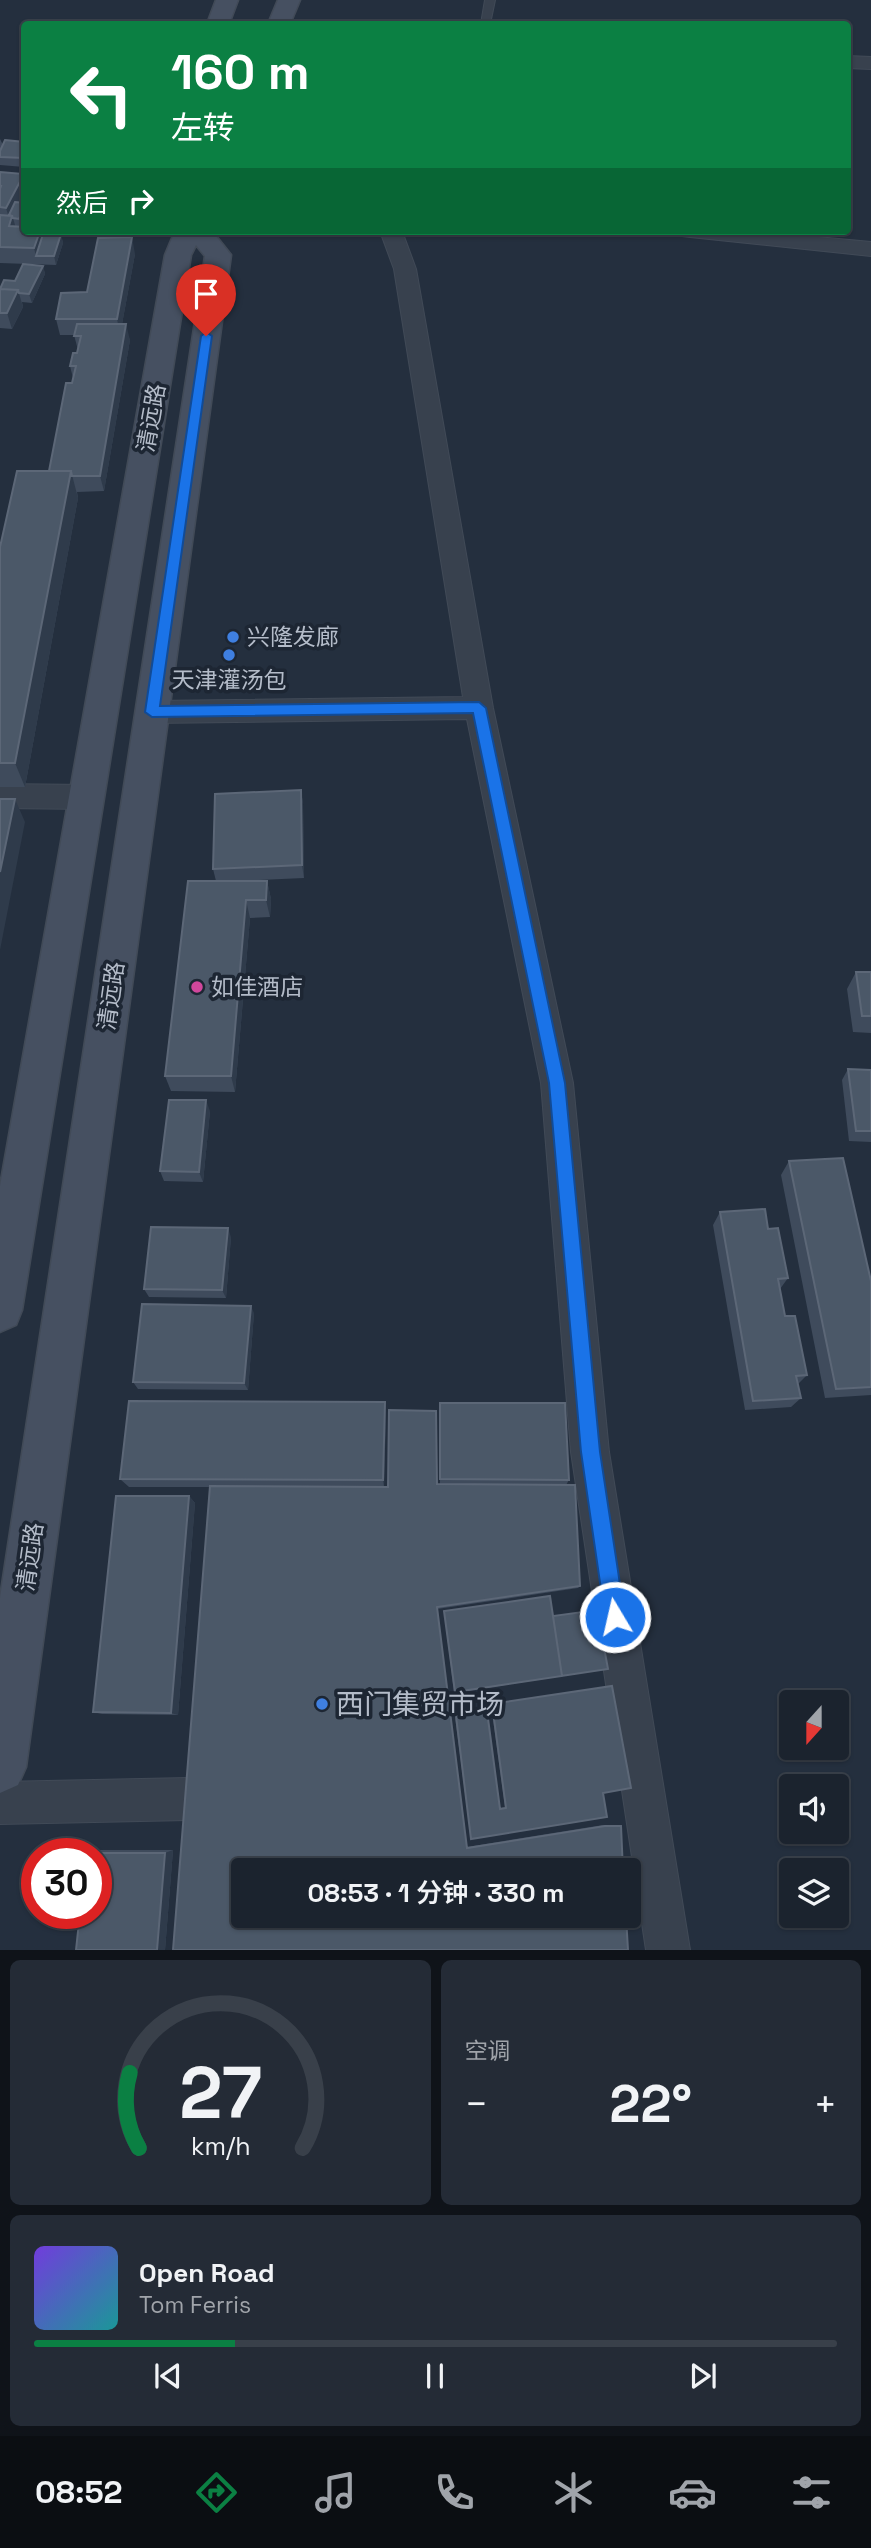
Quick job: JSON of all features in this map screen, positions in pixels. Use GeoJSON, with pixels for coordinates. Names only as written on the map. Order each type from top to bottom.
{"type":"FeatureCollection","features":[{"type":"Feature","properties":{"kind":"main road"},"geometry":{"type":"LineString","coordinates":[[219,21],[228,0]]}},
{"type":"Feature","properties":{"kind":"main road"},"geometry":{"type":"LineString","coordinates":[[280,21],[289,0]]}},
{"type":"Feature","properties":{"kind":"main road","name":"清远路"},"geometry":{"type":"LineString","coordinates":[[0,1310],[178,255],[186,235]]}},
{"type":"Feature","properties":{"kind":"main road","name":"清远路"},"geometry":{"type":"LineString","coordinates":[[0,1767],[152,712],[212,239]]}},
{"type":"Feature","properties":{"kind":"street"},"geometry":{"type":"LineString","coordinates":[[851,62],[871,63]]}},
{"type":"Feature","properties":{"kind":"street"},"geometry":{"type":"LineString","coordinates":[[392,235],[405,269],[479,708],[557,1083],[590,1452],[668,1950]]}},
{"type":"Feature","properties":{"kind":"street"},"geometry":{"type":"LineString","coordinates":[[730,235],[871,249]]}},
{"type":"Feature","properties":{"kind":"street"},"geometry":{"type":"LineString","coordinates":[[152,712],[479,708]]}},
{"type":"Feature","properties":{"kind":"street"},"geometry":{"type":"LineString","coordinates":[[0,796],[87,797]]}},
{"type":"Feature","properties":{"kind":"street"},"geometry":{"type":"LineString","coordinates":[[0,1803],[188,1799]]}},
{"type":"Feature","properties":{"kind":"lane"},"geometry":{"type":"LineString","coordinates":[[486,21],[490,0]]}},
{"type":"Feature","properties":{"kind":"building"},"geometry":{"type":"Polygon","coordinates":[[[5,140],[21,142],[21,158],[0,157],[5,140]]]}},
{"type":"Feature","properties":{"kind":"building"},"geometry":{"type":"Polygon","coordinates":[[[0,172],[21,174],[21,180],[6,208],[0,207],[0,172]]]}},
{"type":"Feature","properties":{"kind":"building"},"geometry":{"type":"Polygon","coordinates":[[[15,202],[21,203],[19,219],[9,215],[15,202]]]}},
{"type":"Feature","properties":{"kind":"building"},"geometry":{"type":"Polygon","coordinates":[[[0,215],[12,216],[9,226],[21,227],[21,235],[39,235],[34,248],[0,247],[0,215]]]}},
{"type":"Feature","properties":{"kind":"building"},"geometry":{"type":"Polygon","coordinates":[[[43,235],[61,235],[54,256],[36,256],[43,235]]]}},
{"type":"Feature","properties":{"kind":"building"},"geometry":{"type":"Polygon","coordinates":[[[132,237],[117,319],[56,319],[61,293],[87,292],[98,238],[132,237]]]}},
{"type":"Feature","properties":{"kind":"building"},"geometry":{"type":"Polygon","coordinates":[[[23,264],[43,266],[29,294],[0,289],[4,280],[15,281],[23,264]]]}},
{"type":"Feature","properties":{"kind":"building"},"geometry":{"type":"Polygon","coordinates":[[[0,289],[18,290],[7,313],[0,313],[0,289]]]}},
{"type":"Feature","properties":{"kind":"building"},"geometry":{"type":"Polygon","coordinates":[[[77,324],[126,324],[100,476],[72,476],[71,471],[49,471],[66,383],[72,383],[76,366],[70,366],[81,336],[74,336],[77,324]]]}},
{"type":"Feature","properties":{"kind":"building"},"geometry":{"type":"Polygon","coordinates":[[[17,471],[71,471],[15,763],[0,763],[0,547],[17,471]]]}},
{"type":"Feature","properties":{"kind":"building"},"geometry":{"type":"Polygon","coordinates":[[[301,790],[302,865],[213,869],[215,794],[301,790]]]}},
{"type":"Feature","properties":{"kind":"building"},"geometry":{"type":"Polygon","coordinates":[[[0,799],[15,799],[0,872],[0,799]]]}},
{"type":"Feature","properties":{"kind":"building"},"geometry":{"type":"Polygon","coordinates":[[[188,881],[267,881],[266,900],[246,900],[231,1076],[165,1076],[188,881]]]}},
{"type":"Feature","properties":{"kind":"building"},"geometry":{"type":"Polygon","coordinates":[[[856,972],[871,972],[871,1016],[862,1016],[856,972]]]}},
{"type":"Feature","properties":{"kind":"building"},"geometry":{"type":"Polygon","coordinates":[[[848,1069],[871,1070],[871,1131],[856,1131],[848,1069]]]}},
{"type":"Feature","properties":{"kind":"building"},"geometry":{"type":"Polygon","coordinates":[[[169,1100],[206,1100],[199,1172],[160,1171],[169,1100]]]}},
{"type":"Feature","properties":{"kind":"building"},"geometry":{"type":"Polygon","coordinates":[[[843,1158],[871,1281],[871,1387],[836,1389],[789,1161],[843,1158]]]}},
{"type":"Feature","properties":{"kind":"building"},"geometry":{"type":"Polygon","coordinates":[[[765,1209],[768,1229],[778,1228],[788,1278],[778,1279],[785,1316],[795,1316],[807,1375],[796,1376],[801,1398],[753,1401],[720,1212],[765,1209]]]}},
{"type":"Feature","properties":{"kind":"building"},"geometry":{"type":"Polygon","coordinates":[[[151,1227],[228,1228],[222,1290],[144,1289],[151,1227]]]}},
{"type":"Feature","properties":{"kind":"building"},"geometry":{"type":"Polygon","coordinates":[[[142,1304],[251,1306],[244,1383],[133,1382],[142,1304]]]}},
{"type":"Feature","properties":{"kind":"building"},"geometry":{"type":"Polygon","coordinates":[[[129,1401],[385,1402],[383,1480],[120,1479],[129,1401]]]}},
{"type":"Feature","properties":{"kind":"building"},"geometry":{"type":"Polygon","coordinates":[[[440,1403],[565,1403],[569,1480],[440,1479],[440,1403]]]}},
{"type":"Feature","properties":{"kind":"building","name":"西门集贸市场"},"geometry":{"type":"Polygon","coordinates":[[[389,1410],[436,1411],[437,1484],[575,1485],[580,1586],[437,1607],[467,1848],[605,1826],[621,1826],[622,1858],[231,1858],[231,1928],[627,1928],[628,1950],[173,1950],[210,1486],[388,1487],[389,1410]]]}},
{"type":"Feature","properties":{"kind":"building"},"geometry":{"type":"Polygon","coordinates":[[[116,1496],[189,1496],[171,1713],[93,1712],[116,1496]]]}},
{"type":"Feature","properties":{"kind":"building"},"geometry":{"type":"Polygon","coordinates":[[[550,1596],[562,1676],[455,1692],[444,1611],[550,1596]]]}},
{"type":"Feature","properties":{"kind":"building"},"geometry":{"type":"Polygon","coordinates":[[[597,1610],[608,1669],[562,1676],[553,1616],[597,1610]]]}},
{"type":"Feature","properties":{"kind":"building"},"geometry":{"type":"Polygon","coordinates":[[[612,1686],[631,1788],[603,1793],[607,1817],[471,1839],[456,1716],[487,1711],[500,1809],[506,1808],[492,1704],[612,1686]]]}},
{"type":"Feature","properties":{"kind":"building"},"geometry":{"type":"Polygon","coordinates":[[[112,1853],[165,1853],[157,1950],[76,1950],[78,1929],[112,1929],[112,1853]]]}},
{"type":"Feature","properties":{"kind":"place","name":"兴隆发廊"},"geometry":{"type":"Point","coordinates":[233,637]}},
{"type":"Feature","properties":{"kind":"place","name":"天津灌汤包"},"geometry":{"type":"Point","coordinates":[229,655]}},
{"type":"Feature","properties":{"kind":"place","name":"如佳酒店"},"geometry":{"type":"Point","coordinates":[197,987]}},
{"type":"Feature","properties":{"kind":"place","name":"西门集贸市场"},"geometry":{"type":"Point","coordinates":[322,1704]}},
{"type":"Feature","properties":{"kind":"route"},"geometry":{"type":"LineString","coordinates":[[206,336],[152,712],[479,708],[557,1083],[590,1452],[615,1617]]}}]}
